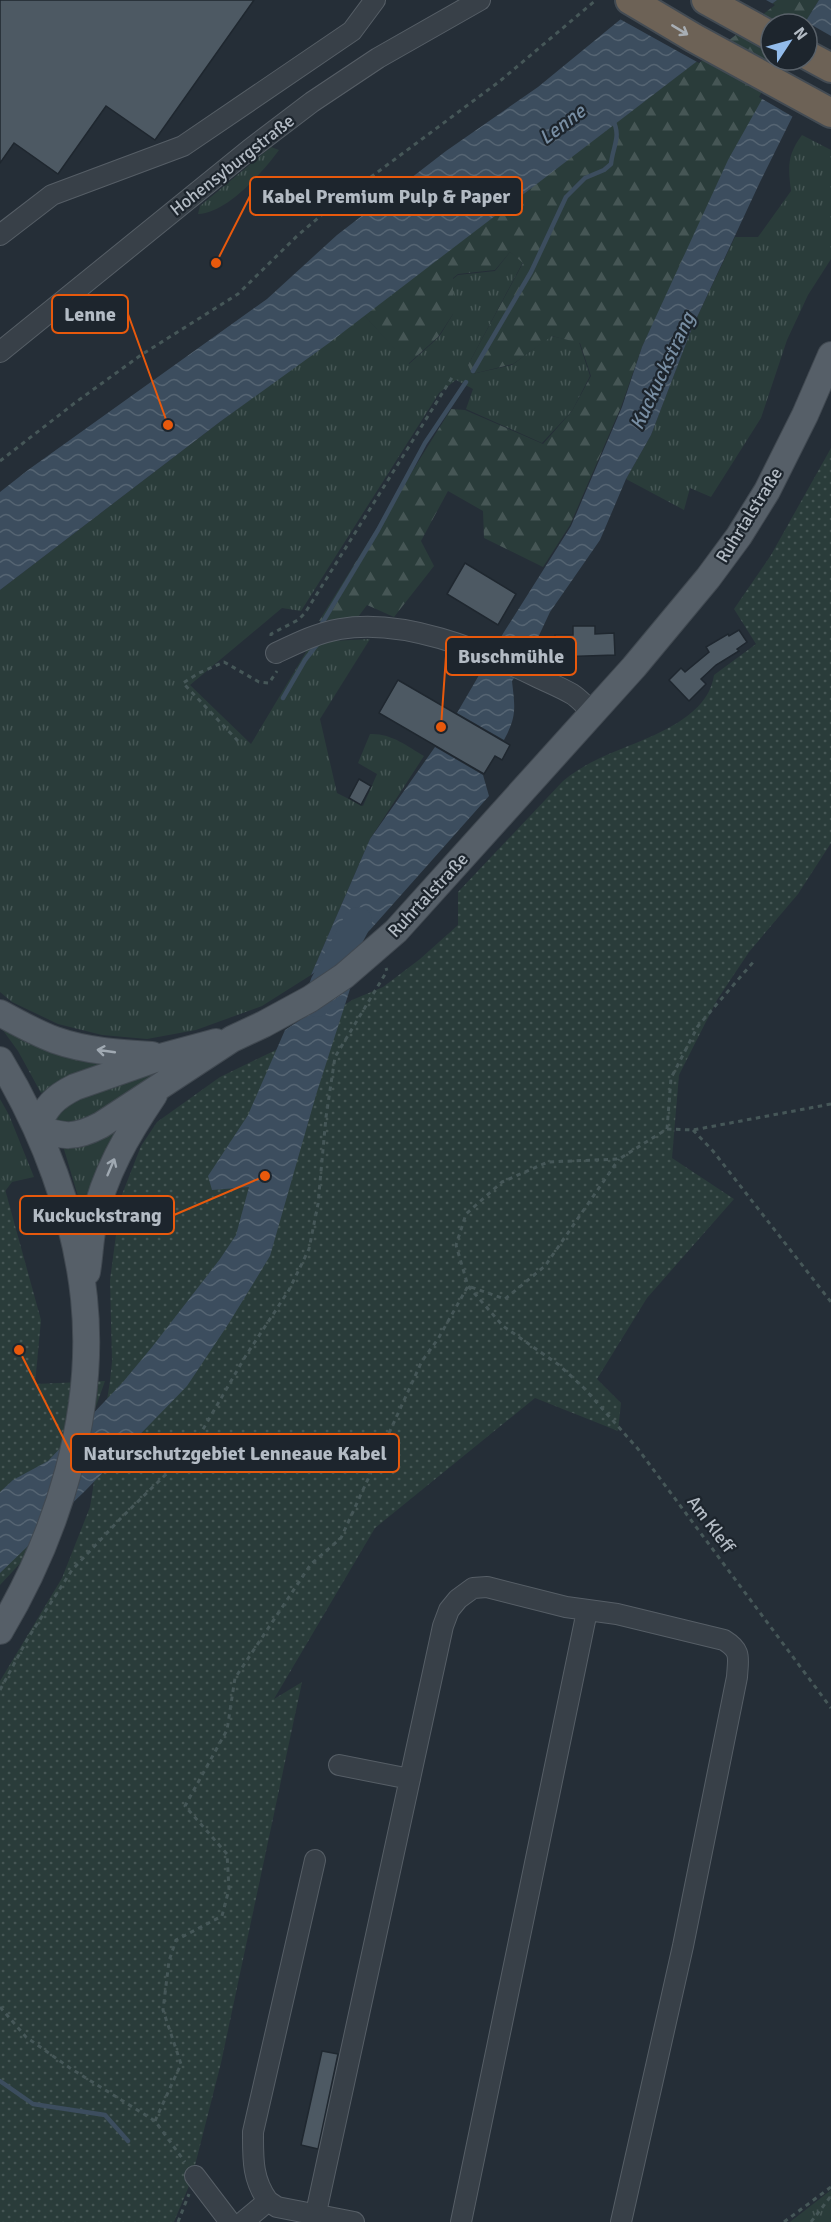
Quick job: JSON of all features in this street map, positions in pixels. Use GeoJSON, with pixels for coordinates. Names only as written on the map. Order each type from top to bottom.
{"type":"FeatureCollection","features":[{"type":"Feature","properties":{"kind":"highway"},"geometry":{"type":"LineString","coordinates":[[630,0],[831,113]]}},
{"type":"Feature","properties":{"kind":"highway"},"geometry":{"type":"LineString","coordinates":[[706,0],[759,29]]}},
{"type":"Feature","properties":{"kind":"main road","name":"Ruhrtalstraße"},"geometry":{"type":"LineString","coordinates":[[232,1039],[164,1056],[64,1092],[48,1105],[36,1128],[62,1137],[82,1134],[101,1125],[232,1039],[310,999],[378,948],[419,906],[593,712],[676,616],[739,536],[787,453],[831,355]]}},
{"type":"Feature","properties":{"kind":"main road"},"geometry":{"type":"LineString","coordinates":[[0,1013],[38,1033],[71,1045],[117,1053],[164,1056]]}},
{"type":"Feature","properties":{"kind":"main road"},"geometry":{"type":"LineString","coordinates":[[0,1060],[36,1128],[57,1181],[70,1226],[84,1299]]}},
{"type":"Feature","properties":{"kind":"main road"},"geometry":{"type":"LineString","coordinates":[[0,1631],[16,1605],[43,1550],[68,1473],[81,1411],[84,1372],[84,1299],[93,1222],[101,1191],[119,1148],[160,1086]]}},
{"type":"Feature","properties":{"kind":"street"},"geometry":{"type":"LineString","coordinates":[[0,235],[51,195],[183,146],[352,31],[375,0]]}},
{"type":"Feature","properties":{"kind":"street","name":"Hohensyburgstraße"},"geometry":{"type":"LineString","coordinates":[[0,352],[249,150],[312,102],[378,58],[480,0]]}},
{"type":"Feature","properties":{"kind":"street"},"geometry":{"type":"LineString","coordinates":[[276,653],[311,636],[342,628],[380,627],[428,635],[489,654],[573,695],[593,712]]}},
{"type":"Feature","properties":{"kind":"street"},"geometry":{"type":"LineString","coordinates":[[315,2218],[443,1626],[449,1610],[459,1599],[473,1588],[488,1587],[587,1611],[617,1614],[724,1640],[734,1646],[738,1655],[737,1677],[683,1946],[621,2222]]}},
{"type":"Feature","properties":{"kind":"street"},"geometry":{"type":"LineString","coordinates":[[461,2222],[587,1611]]}},
{"type":"Feature","properties":{"kind":"street"},"geometry":{"type":"LineString","coordinates":[[339,1765],[410,1779]]}},
{"type":"Feature","properties":{"kind":"street"},"geometry":{"type":"LineString","coordinates":[[315,1860],[253,2132],[254,2172],[259,2189],[267,2201],[277,2207],[315,2218],[354,2222]]}},
{"type":"Feature","properties":{"kind":"street"},"geometry":{"type":"LineString","coordinates":[[195,2176],[230,2222]]}},
{"type":"Feature","properties":{"kind":"street"},"geometry":{"type":"LineString","coordinates":[[243,2222],[267,2201]]}},
{"type":"Feature","properties":{"kind":"path"},"geometry":{"type":"LineString","coordinates":[[0,461],[76,402],[141,356],[238,294],[297,236],[332,206],[500,81],[596,0]]}},
{"type":"Feature","properties":{"kind":"path"},"geometry":{"type":"LineString","coordinates":[[238,741],[183,683],[224,662],[259,682],[269,683],[279,666],[270,638],[271,634],[305,614],[453,376]]}},
{"type":"Feature","properties":{"kind":"path"},"geometry":{"type":"LineString","coordinates":[[0,1690],[28,1638],[72,1570],[122,1516],[191,1450],[245,1357],[289,1290],[309,1248],[318,1204],[326,1116],[335,1057],[387,971],[378,948]]}},
{"type":"Feature","properties":{"kind":"path"},"geometry":{"type":"LineString","coordinates":[[667,1129],[671,1078],[698,1026],[755,960]]}},
{"type":"Feature","properties":{"kind":"path"},"geometry":{"type":"LineString","coordinates":[[468,1286],[505,1299],[545,1266],[619,1159],[667,1129],[693,1130],[831,1104]]}},
{"type":"Feature","properties":{"kind":"path"},"geometry":{"type":"LineString","coordinates":[[693,1130],[713,1151],[831,1302]]}},
{"type":"Feature","properties":{"kind":"path"},"geometry":{"type":"LineString","coordinates":[[155,2121],[181,2064],[162,2010],[169,1961],[176,1940],[222,1916],[229,1889],[227,1854],[184,1806],[227,1730],[235,1678],[311,1564],[341,1538],[422,1361],[438,1340],[468,1286],[456,1245],[466,1214],[502,1182],[548,1162],[619,1159]]}},
{"type":"Feature","properties":{"kind":"path","name":"Am Kleff"},"geometry":{"type":"LineString","coordinates":[[468,1286],[503,1326],[559,1365],[584,1388],[638,1449],[831,1708]]}},
{"type":"Feature","properties":{"kind":"path"},"geometry":{"type":"LineString","coordinates":[[0,2007],[26,2037],[70,2068],[155,2121],[195,2176],[178,2222]]}},
{"type":"Feature","properties":{"kind":"path"},"geometry":{"type":"LineString","coordinates":[[784,2222],[831,2187]]}},
{"type":"Feature","properties":{"kind":"path"},"geometry":{"type":"LineString","coordinates":[[811,2222],[831,2196]]}},
{"type":"Feature","properties":{"kind":"green space"},"geometry":{"type":"Polygon","coordinates":[[[777,0],[819,0],[812,12],[761,12],[777,0]]]}},
{"type":"Feature","properties":{"kind":"green space"},"geometry":{"type":"Polygon","coordinates":[[[759,14],[759,72],[778,72],[642,347],[621,407],[570,525],[543,567],[484,538],[483,511],[448,491],[421,541],[434,566],[394,617],[367,605],[358,617],[319,621],[451,409],[465,410],[543,444],[572,411],[591,376],[580,343],[552,336],[513,364],[472,374],[468,365],[523,263],[510,252],[495,270],[458,274],[453,278],[453,314],[438,337],[408,364],[364,315],[759,14]]]}},
{"type":"Feature","properties":{"kind":"green space"},"geometry":{"type":"Polygon","coordinates":[[[802,135],[831,150],[831,259],[808,295],[787,340],[761,418],[711,497],[690,488],[684,510],[626,479],[651,435],[692,328],[735,237],[758,237],[791,191],[789,175],[791,155],[802,135]]]}},
{"type":"Feature","properties":{"kind":"green space"},"geometry":{"type":"Polygon","coordinates":[[[271,147],[279,150],[243,190],[220,207],[198,214],[200,206],[271,147]]]}},
{"type":"Feature","properties":{"kind":"green space"},"geometry":{"type":"Polygon","coordinates":[[[510,252],[523,262],[468,365],[472,374],[512,365],[551,336],[579,342],[590,376],[572,411],[542,443],[466,409],[473,389],[456,380],[439,393],[301,611],[282,608],[190,685],[251,744],[312,642],[370,639],[320,719],[337,793],[363,806],[377,774],[358,763],[370,734],[392,738],[424,756],[370,839],[311,975],[262,1006],[196,1030],[147,1039],[102,1035],[58,1024],[12,1002],[0,992],[0,590],[364,315],[409,364],[439,337],[453,314],[453,279],[458,275],[495,271],[510,252]]]}},
{"type":"Feature","properties":{"kind":"green space"},"geometry":{"type":"Polygon","coordinates":[[[831,448],[831,843],[798,894],[749,952],[717,1000],[679,1075],[672,1158],[734,1199],[647,1298],[597,1379],[621,1403],[618,1431],[535,1398],[375,1528],[274,1699],[302,1682],[221,2063],[191,2181],[174,2222],[0,2222],[0,1681],[62,1578],[90,1507],[112,1361],[110,1280],[121,1197],[141,1146],[157,1122],[220,1077],[280,1048],[352,1000],[383,987],[420,959],[458,925],[458,892],[563,781],[593,761],[668,728],[685,718],[698,706],[709,692],[714,675],[756,644],[734,609],[771,555],[831,448]]]}},
{"type":"Feature","properties":{"kind":"green space"},"geometry":{"type":"Polygon","coordinates":[[[2,1029],[117,1059],[41,1093],[18,1051],[2,1029]]]}},
{"type":"Feature","properties":{"kind":"green space"},"geometry":{"type":"Polygon","coordinates":[[[168,1068],[92,1122],[56,1123],[54,1116],[59,1104],[168,1068]]]}},
{"type":"Feature","properties":{"kind":"green space"},"geometry":{"type":"Polygon","coordinates":[[[0,1099],[9,1115],[34,1177],[12,1182],[0,1198],[0,1099]]]}},
{"type":"Feature","properties":{"kind":"green space"},"geometry":{"type":"Polygon","coordinates":[[[123,1118],[83,1213],[63,1146],[123,1118]]]}},
{"type":"Feature","properties":{"kind":"green space"},"geometry":{"type":"Polygon","coordinates":[[[0,1171],[41,1320],[35,1384],[105,1381],[53,1528],[0,1585],[0,1171]]]}},
{"type":"Feature","properties":{"kind":"green space"},"geometry":{"type":"Polygon","coordinates":[[[831,2190],[831,2222],[790,2222],[831,2190]]]}},
{"type":"Feature","properties":{"kind":"water"},"geometry":{"type":"Polygon","coordinates":[[[644,0],[777,0],[329,343],[221,421],[0,590],[0,492],[267,299],[337,235],[446,151],[538,87],[644,0]]]}},
{"type":"Feature","properties":{"kind":"water"},"geometry":{"type":"Polygon","coordinates":[[[819,0],[831,0],[831,39],[819,63],[819,12],[812,12],[819,0]]]}},
{"type":"Feature","properties":{"kind":"water"},"geometry":{"type":"Polygon","coordinates":[[[777,72],[815,72],[692,328],[651,435],[626,479],[600,540],[550,612],[527,661],[512,681],[514,712],[504,740],[457,713],[504,632],[571,526],[622,407],[642,347],[728,160],[777,72]]]}},
{"type":"Feature","properties":{"kind":"water"},"geometry":{"type":"Polygon","coordinates":[[[435,747],[483,775],[489,796],[370,930],[344,953],[311,975],[370,839],[435,747]]]}},
{"type":"Feature","properties":{"kind":"water"},"geometry":{"type":"Polygon","coordinates":[[[351,986],[316,1095],[270,1256],[187,1386],[85,1491],[0,1573],[0,1492],[13,1480],[48,1461],[123,1382],[220,1259],[236,1235],[249,1187],[212,1190],[208,1176],[248,1115],[285,1030],[351,986]]]}},
{"type":"Feature","properties":{"kind":"pier"},"geometry":{"type":"Polygon","coordinates":[[[639,0],[766,0],[775,5],[766,12],[759,12],[759,17],[699,63],[618,18],[639,0]]]}},
{"type":"Feature","properties":{"kind":"pier"},"geometry":{"type":"Polygon","coordinates":[[[819,29],[831,36],[831,46],[819,70],[819,29]]]}},
{"type":"Feature","properties":{"kind":"pier"},"geometry":{"type":"Polygon","coordinates":[[[773,72],[818,72],[795,118],[759,97],[773,72]]]}},
{"type":"Feature","properties":{"kind":"building"},"geometry":{"type":"Polygon","coordinates":[[[0,0],[254,0],[155,140],[106,106],[58,174],[14,143],[0,163],[0,0]]]}},
{"type":"Feature","properties":{"kind":"building"},"geometry":{"type":"Polygon","coordinates":[[[465,563],[516,594],[498,625],[447,594],[465,563]]]}},
{"type":"Feature","properties":{"kind":"building"},"geometry":{"type":"Polygon","coordinates":[[[573,626],[595,626],[595,634],[614,633],[615,655],[556,657],[555,635],[573,635],[573,626]]]}},
{"type":"Feature","properties":{"kind":"building"},"geometry":{"type":"Polygon","coordinates":[[[739,630],[747,642],[737,649],[739,651],[716,665],[701,679],[706,684],[689,701],[669,680],[681,668],[685,672],[709,652],[706,647],[739,630]]]}},
{"type":"Feature","properties":{"kind":"building"},"geometry":{"type":"Polygon","coordinates":[[[398,680],[510,745],[502,760],[495,756],[484,774],[379,713],[398,680]]]}},
{"type":"Feature","properties":{"kind":"building"},"geometry":{"type":"Polygon","coordinates":[[[359,779],[371,786],[361,805],[349,798],[359,779]]]}},
{"type":"Feature","properties":{"kind":"building"},"geometry":{"type":"Polygon","coordinates":[[[322,2051],[338,2054],[318,2149],[301,2145],[322,2051]]]}},
{"type":"Feature","properties":{"kind":"waterway"},"geometry":{"type":"LineString","coordinates":[[473,371],[531,272],[566,197],[585,178],[604,170],[611,164],[617,136],[612,118]]}},
{"type":"Feature","properties":{"kind":"waterway"},"geometry":{"type":"LineString","coordinates":[[321,625],[378,530],[425,443],[466,382]]}},
{"type":"Feature","properties":{"kind":"waterway"},"geometry":{"type":"LineString","coordinates":[[283,698],[305,660],[319,642]]}},
{"type":"Feature","properties":{"kind":"waterway","name":"Kuckuckstrang"},"geometry":{"type":"LineString","coordinates":[[317,1003],[324,984],[358,921]]}},
{"type":"Feature","properties":{"kind":"waterway"},"geometry":{"type":"LineString","coordinates":[[0,2081],[33,2104],[105,2115],[128,2141]]}},
{"type":"Feature","properties":{"kind":"place","name":"Kabel Premium Pulp & Paper"},"geometry":{"type":"Point","coordinates":[216,263]}},
{"type":"Feature","properties":{"kind":"place","name":"Lenne"},"geometry":{"type":"Point","coordinates":[168,425]}},
{"type":"Feature","properties":{"kind":"place","name":"Buschmühle"},"geometry":{"type":"Point","coordinates":[441,727]}},
{"type":"Feature","properties":{"kind":"place","name":"Kuckuckstrang"},"geometry":{"type":"Point","coordinates":[265,1176]}},
{"type":"Feature","properties":{"kind":"place","name":"Naturschutzgebiet Lenneaue Kabel"},"geometry":{"type":"Point","coordinates":[19,1350]}}]}
